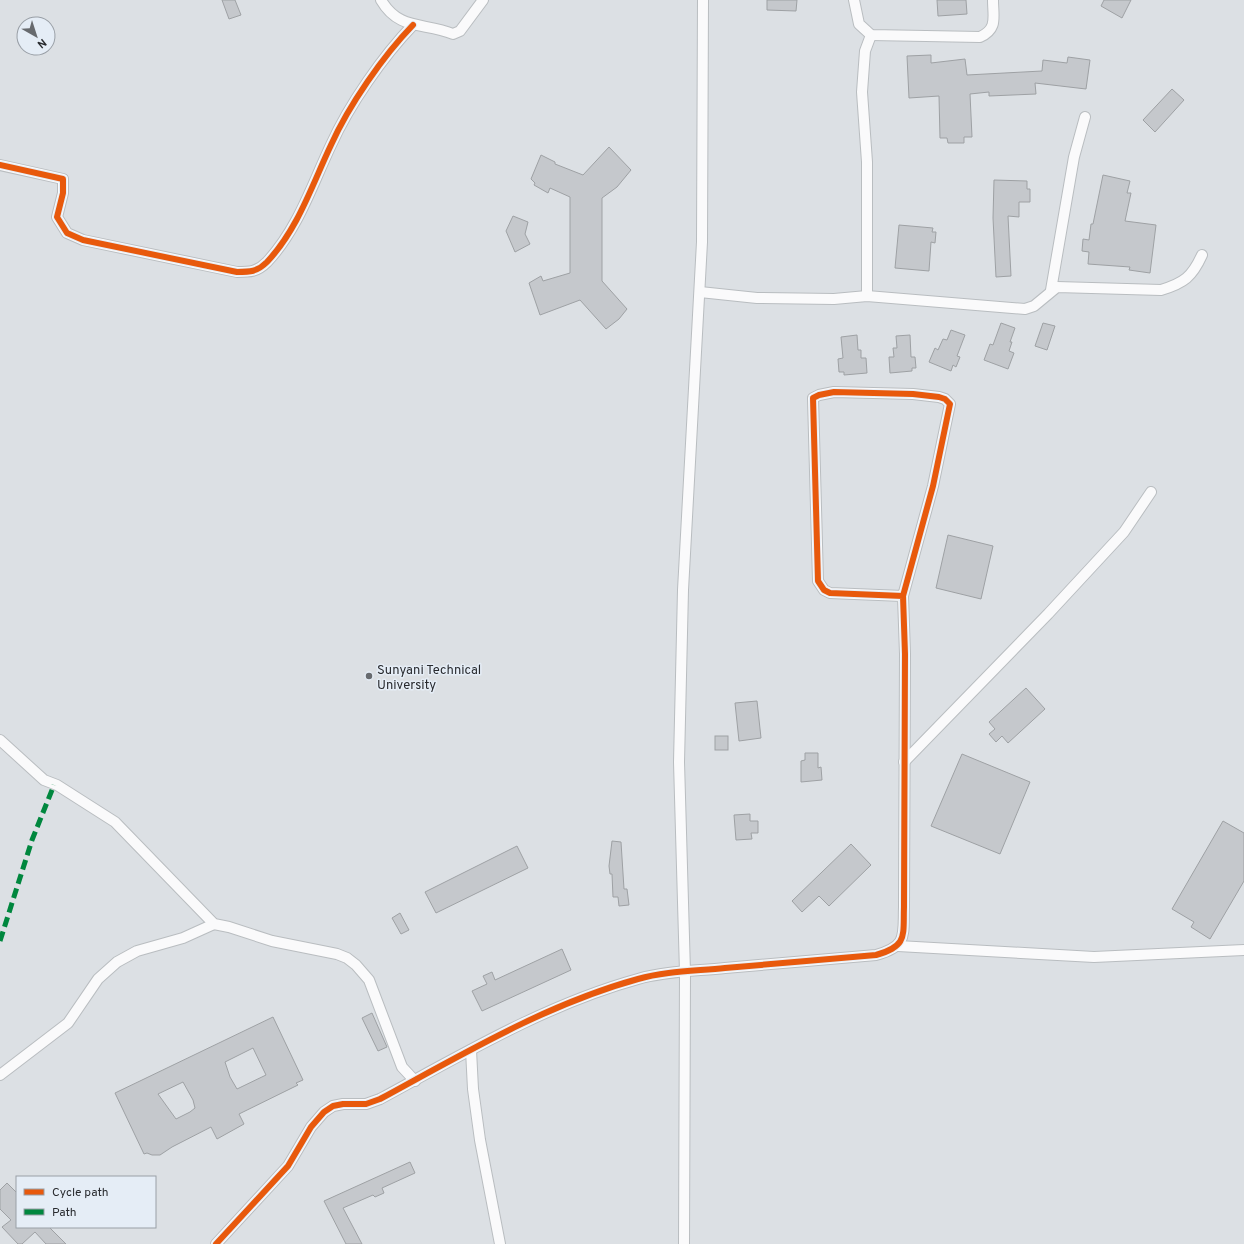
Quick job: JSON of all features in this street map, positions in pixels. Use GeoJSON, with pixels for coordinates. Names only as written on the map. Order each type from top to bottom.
{"type":"FeatureCollection","features":[{"type":"Feature","properties":{"kind":"street"},"geometry":{"type":"LineString","coordinates":[[381,0],[387,10],[395,18],[413,24],[444,30],[453,34],[460,31],[483,0]]}},
{"type":"Feature","properties":{"kind":"street"},"geometry":{"type":"LineString","coordinates":[[684,1244],[685,972],[679,762],[683,590],[700,292],[703,0]]}},
{"type":"Feature","properties":{"kind":"street"},"geometry":{"type":"LineString","coordinates":[[854,0],[859,24],[870,35],[980,37],[988,33],[993,26],[993,0]]}},
{"type":"Feature","properties":{"kind":"street"},"geometry":{"type":"LineString","coordinates":[[0,165],[63,179],[63,193],[57,217],[67,233],[83,240],[187,260],[237,272],[254,272],[266,263],[281,244],[306,203],[331,143],[357,98],[399,39],[413,24]]}},
{"type":"Feature","properties":{"kind":"street"},"geometry":{"type":"LineString","coordinates":[[868,296],[867,162],[862,92],[865,51],[870,35]]}},
{"type":"Feature","properties":{"kind":"street"},"geometry":{"type":"LineString","coordinates":[[1051,290],[1074,157],[1085,117]]}},
{"type":"Feature","properties":{"kind":"street"},"geometry":{"type":"LineString","coordinates":[[700,292],[758,298],[834,299],[868,296],[1024,310],[1034,306],[1051,290],[1057,287],[1076,286],[1126,290],[1161,290],[1176,285],[1188,278],[1194,271],[1202,255]]}},
{"type":"Feature","properties":{"kind":"street"},"geometry":{"type":"LineString","coordinates":[[216,1244],[288,1166],[311,1126],[324,1112],[333,1106],[343,1104],[366,1104],[380,1099],[471,1050],[538,1017],[592,994],[639,978],[685,972],[876,955],[890,951],[898,946],[902,937],[903,929],[903,596],[933,486],[950,404],[945,399],[939,397],[913,394],[838,392],[819,395],[813,398],[818,581],[824,590],[830,593],[903,596]]}},
{"type":"Feature","properties":{"kind":"street"},"geometry":{"type":"LineString","coordinates":[[904,762],[1048,614],[1124,532],[1151,492]]}},
{"type":"Feature","properties":{"kind":"street"},"geometry":{"type":"LineString","coordinates":[[0,740],[44,780],[57,785],[115,822],[214,924],[229,927],[272,941],[337,954],[347,958],[356,965],[369,980],[402,1067],[415,1081]]}},
{"type":"Feature","properties":{"kind":"street"},"geometry":{"type":"LineString","coordinates":[[0,1075],[68,1023],[98,979],[117,962],[137,951],[183,938],[214,924]]}},
{"type":"Feature","properties":{"kind":"street"},"geometry":{"type":"LineString","coordinates":[[898,946],[1094,957],[1244,950]]}},
{"type":"Feature","properties":{"kind":"street"},"geometry":{"type":"LineString","coordinates":[[471,1050],[473,1089],[480,1140],[500,1244]]}},
{"type":"Feature","properties":{"kind":"building"},"geometry":{"type":"Polygon","coordinates":[[[222,0],[235,0],[241,15],[229,19],[222,0]]]}},
{"type":"Feature","properties":{"kind":"building"},"geometry":{"type":"Polygon","coordinates":[[[767,0],[797,0],[796,11],[767,10],[767,0]]]}},
{"type":"Feature","properties":{"kind":"building"},"geometry":{"type":"Polygon","coordinates":[[[937,0],[966,0],[967,14],[938,16],[937,0]]]}},
{"type":"Feature","properties":{"kind":"building"},"geometry":{"type":"Polygon","coordinates":[[[1104,0],[1131,0],[1122,18],[1101,6],[1104,0]]]}},
{"type":"Feature","properties":{"kind":"building"},"geometry":{"type":"Polygon","coordinates":[[[931,55],[931,63],[965,59],[967,75],[1042,71],[1043,60],[1067,63],[1068,57],[1090,60],[1086,89],[1035,83],[1036,94],[989,96],[989,92],[970,94],[972,137],[964,137],[964,143],[948,143],[947,138],[940,138],[939,96],[909,98],[907,56],[931,55]]]}},
{"type":"Feature","properties":{"kind":"building"},"geometry":{"type":"Polygon","coordinates":[[[1172,89],[1184,100],[1155,132],[1143,120],[1172,89]]]}},
{"type":"Feature","properties":{"kind":"building"},"geometry":{"type":"Polygon","coordinates":[[[609,147],[631,170],[617,187],[602,198],[602,281],[627,309],[619,319],[606,329],[580,300],[540,315],[529,283],[541,276],[543,281],[570,273],[570,197],[550,188],[548,193],[534,185],[535,183],[531,179],[541,155],[555,162],[555,164],[583,175],[609,147]]]}},
{"type":"Feature","properties":{"kind":"building"},"geometry":{"type":"Polygon","coordinates":[[[1103,175],[1130,181],[1127,193],[1131,193],[1125,221],[1156,225],[1150,273],[1129,270],[1130,267],[1088,264],[1089,252],[1082,251],[1083,239],[1089,240],[1091,224],[1093,224],[1103,175]]]}},
{"type":"Feature","properties":{"kind":"building"},"geometry":{"type":"Polygon","coordinates":[[[994,180],[1027,181],[1027,189],[1030,189],[1030,202],[1019,202],[1019,217],[1008,216],[1011,276],[996,277],[993,218],[994,180]]]}},
{"type":"Feature","properties":{"kind":"building"},"geometry":{"type":"Polygon","coordinates":[[[513,216],[528,222],[525,234],[530,244],[515,252],[506,231],[513,216]]]}},
{"type":"Feature","properties":{"kind":"building"},"geometry":{"type":"Polygon","coordinates":[[[899,225],[933,228],[932,232],[936,232],[935,243],[931,242],[929,271],[895,268],[899,225]]]}},
{"type":"Feature","properties":{"kind":"building"},"geometry":{"type":"Polygon","coordinates":[[[1001,323],[1015,328],[1010,342],[1012,342],[1009,351],[1014,353],[1008,369],[984,360],[990,344],[993,345],[1001,323]]]}},
{"type":"Feature","properties":{"kind":"building"},"geometry":{"type":"Polygon","coordinates":[[[1043,323],[1055,326],[1047,350],[1035,346],[1043,323]]]}},
{"type":"Feature","properties":{"kind":"building"},"geometry":{"type":"Polygon","coordinates":[[[951,330],[965,335],[957,356],[960,357],[956,367],[953,365],[951,371],[929,362],[935,348],[938,350],[943,339],[947,340],[951,330]]]}},
{"type":"Feature","properties":{"kind":"building"},"geometry":{"type":"Polygon","coordinates":[[[857,335],[858,350],[861,350],[861,358],[866,358],[867,373],[844,375],[844,372],[839,372],[838,359],[843,358],[841,337],[857,335]]]}},
{"type":"Feature","properties":{"kind":"building"},"geometry":{"type":"Polygon","coordinates":[[[910,335],[911,357],[915,357],[916,368],[912,368],[912,371],[890,373],[889,357],[894,357],[893,348],[897,348],[896,336],[910,335]]]}},
{"type":"Feature","properties":{"kind":"building"},"geometry":{"type":"Polygon","coordinates":[[[948,535],[993,546],[981,599],[936,588],[948,535]]]}},
{"type":"Feature","properties":{"kind":"building"},"geometry":{"type":"Polygon","coordinates":[[[1026,688],[1045,709],[1008,743],[1002,736],[996,742],[989,734],[995,729],[989,722],[1026,688]]]}},
{"type":"Feature","properties":{"kind":"building"},"geometry":{"type":"Polygon","coordinates":[[[757,701],[761,738],[739,741],[735,703],[757,701]]]}},
{"type":"Feature","properties":{"kind":"building"},"geometry":{"type":"Polygon","coordinates":[[[715,736],[728,736],[728,750],[715,750],[715,736]]]}},
{"type":"Feature","properties":{"kind":"building"},"geometry":{"type":"Polygon","coordinates":[[[805,753],[818,753],[818,768],[821,767],[822,780],[801,782],[801,761],[805,760],[805,753]]]}},
{"type":"Feature","properties":{"kind":"building"},"geometry":{"type":"Polygon","coordinates":[[[962,754],[1030,782],[1000,854],[931,826],[962,754]]]}},
{"type":"Feature","properties":{"kind":"building"},"geometry":{"type":"Polygon","coordinates":[[[750,814],[750,821],[758,821],[758,833],[751,833],[752,839],[736,840],[734,815],[750,814]]]}},
{"type":"Feature","properties":{"kind":"building"},"geometry":{"type":"Polygon","coordinates":[[[1223,821],[1244,833],[1244,881],[1210,939],[1191,927],[1194,922],[1172,909],[1223,821]]]}},
{"type":"Feature","properties":{"kind":"building"},"geometry":{"type":"Polygon","coordinates":[[[612,841],[621,842],[624,889],[627,889],[629,905],[619,906],[618,897],[613,897],[612,874],[610,874],[609,866],[612,841]]]}},
{"type":"Feature","properties":{"kind":"building"},"geometry":{"type":"Polygon","coordinates":[[[851,844],[871,865],[829,906],[819,896],[802,912],[792,901],[851,844]]]}},
{"type":"Feature","properties":{"kind":"building"},"geometry":{"type":"Polygon","coordinates":[[[517,846],[528,868],[436,913],[425,892],[517,846]]]}},
{"type":"Feature","properties":{"kind":"building"},"geometry":{"type":"Polygon","coordinates":[[[400,913],[409,930],[401,934],[392,918],[400,913]]]}},
{"type":"Feature","properties":{"kind":"building"},"geometry":{"type":"Polygon","coordinates":[[[562,949],[571,970],[482,1011],[472,991],[487,984],[483,976],[492,972],[495,980],[562,949]]]}},
{"type":"Feature","properties":{"kind":"building"},"geometry":{"type":"Polygon","coordinates":[[[372,1013],[387,1047],[378,1051],[362,1018],[372,1013]]]}},
{"type":"Feature","properties":{"kind":"building"},"geometry":{"type":"Polygon","coordinates":[[[273,1017],[303,1080],[296,1083],[298,1085],[239,1114],[244,1124],[217,1139],[211,1127],[172,1147],[160,1155],[144,1154],[115,1093],[273,1017]],[[253,1048],[225,1062],[230,1077],[237,1089],[266,1075],[253,1048]],[[183,1082],[158,1094],[176,1119],[195,1108],[193,1100],[183,1082]]]}},
{"type":"Feature","properties":{"kind":"building"},"geometry":{"type":"Polygon","coordinates":[[[410,1162],[415,1173],[382,1188],[384,1193],[375,1197],[373,1195],[343,1208],[362,1244],[346,1244],[324,1201],[410,1162]]]}},
{"type":"Feature","properties":{"kind":"building"},"geometry":{"type":"Polygon","coordinates":[[[7,1183],[16,1192],[16,1228],[50,1228],[66,1244],[46,1244],[35,1232],[22,1244],[18,1244],[2,1227],[11,1220],[0,1209],[0,1190],[7,1183]]]}},
{"type":"Feature","properties":{"kind":"marked path"},"geometry":{"type":"LineString","coordinates":[[0,941],[32,840],[54,785]]}},
{"type":"Feature","properties":{"kind":"cycle path"},"geometry":{"type":"LineString","coordinates":[[0,165],[63,179],[63,193],[57,217],[67,233],[83,240],[237,272],[253,271],[260,268],[267,262],[278,249],[304,206],[338,130],[347,114],[390,51],[413,25]]}},
{"type":"Feature","properties":{"kind":"cycle path"},"geometry":{"type":"LineString","coordinates":[[216,1244],[288,1166],[311,1127],[324,1112],[333,1106],[343,1104],[366,1104],[380,1099],[474,1048],[538,1016],[604,989],[648,976],[876,955],[886,952],[899,944],[902,938],[904,925],[905,654],[903,596],[933,486],[950,404],[945,399],[939,397],[913,394],[834,392],[819,395],[813,398],[818,581],[824,590],[830,593],[903,596]]}},
{"type":"Feature","properties":{"kind":"place","name":"Sunyani Technical University"},"geometry":{"type":"Point","coordinates":[369,676]}}]}
